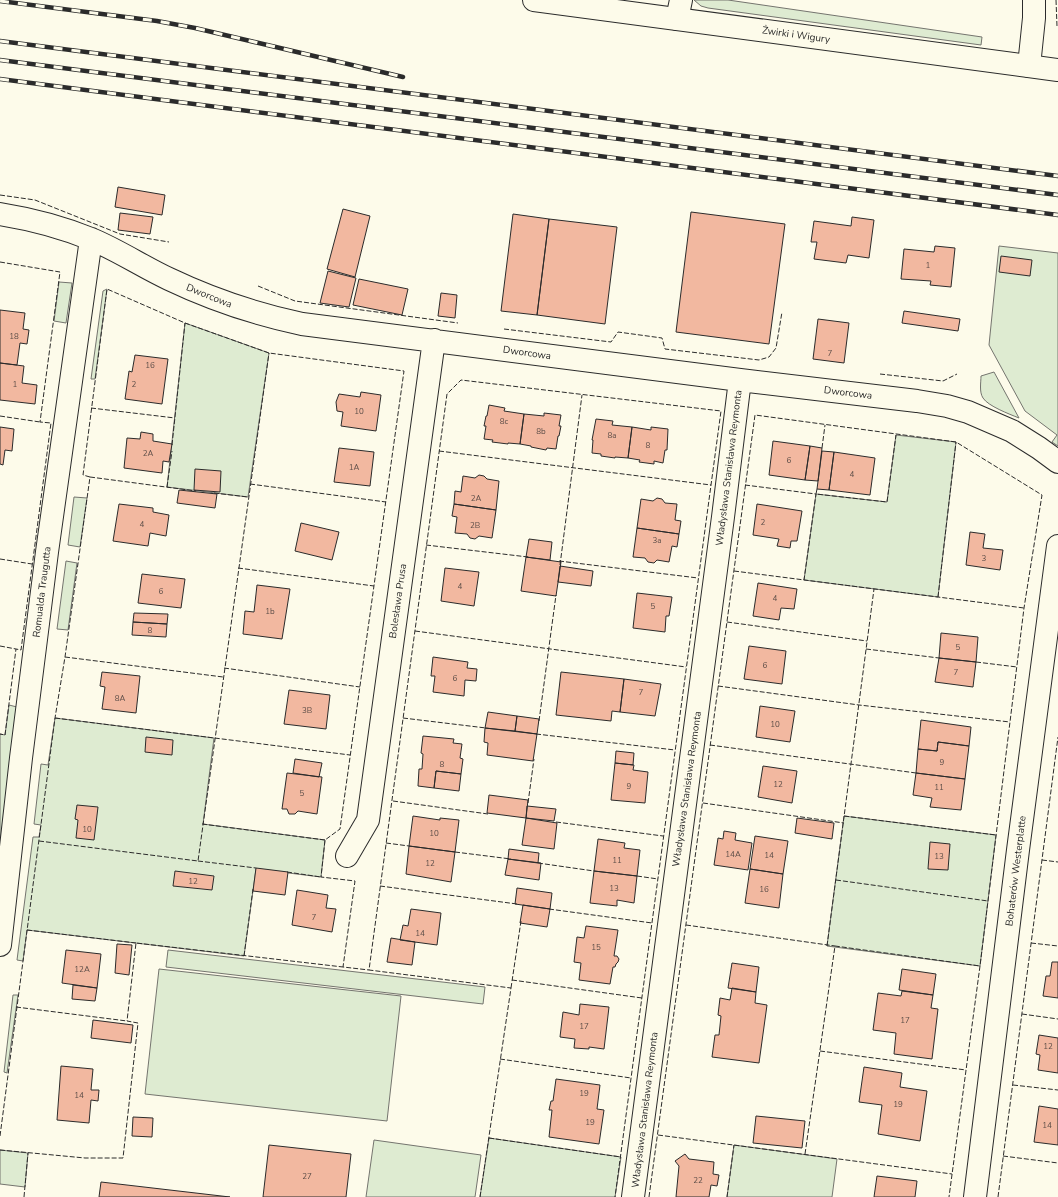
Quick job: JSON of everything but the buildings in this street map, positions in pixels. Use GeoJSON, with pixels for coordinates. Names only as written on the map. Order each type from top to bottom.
{"type":"FeatureCollection","features":[{"type":"Feature","properties":{"kind":"street","name":"Żwirki i Wigury"},"geometry":{"type":"LineString","coordinates":[[534,0],[679,10],[1058,70]]}},
{"type":"Feature","properties":{"kind":"street"},"geometry":{"type":"LineString","coordinates":[[1029,66],[1034,18],[1034,0]]}},
{"type":"Feature","properties":{"kind":"street","name":"Dworcowa"},"geometry":{"type":"LineString","coordinates":[[0,214],[39,222],[91,239],[170,279],[227,304],[264,316],[302,324],[948,406],[968,412],[1012,431],[1058,462]]}},
{"type":"Feature","properties":{"kind":"street","name":"Romualda Traugutta"},"geometry":{"type":"LineString","coordinates":[[0,945],[21,758],[47,552],[91,239]]}},
{"type":"Feature","properties":{"kind":"street","name":"Bolesława Prusa"},"geometry":{"type":"LineString","coordinates":[[347,856],[368,820],[434,340]]}},
{"type":"Feature","properties":{"kind":"street","name":"Władysława Stanisława Reymonta"},"geometry":{"type":"LineString","coordinates":[[633,1197],[740,380]]}},
{"type":"Feature","properties":{"kind":"street","name":"Bohaterów Westerplatte"},"geometry":{"type":"LineString","coordinates":[[975,1197],[1018,850],[1058,546]]}},
{"type":"Feature","properties":{"kind":"green space"},"geometry":{"type":"Polygon","coordinates":[[[694,0],[728,0],[982,37],[981,45],[708,8],[701,6],[694,0]]]}},
{"type":"Feature","properties":{"kind":"green space"},"geometry":{"type":"Polygon","coordinates":[[[999,246],[1058,253],[1058,446],[1052,442],[1057,435],[1025,411],[989,345],[999,246]]]}},
{"type":"Feature","properties":{"kind":"green space"},"geometry":{"type":"Polygon","coordinates":[[[59,282],[72,283],[66,323],[54,321],[59,282]]]}},
{"type":"Feature","properties":{"kind":"green space"},"geometry":{"type":"Polygon","coordinates":[[[107,289],[95,379],[91,379],[103,291],[107,289]]]}},
{"type":"Feature","properties":{"kind":"green space"},"geometry":{"type":"Polygon","coordinates":[[[185,323],[269,353],[248,497],[167,487],[185,323]]]}},
{"type":"Feature","properties":{"kind":"green space"},"geometry":{"type":"Polygon","coordinates":[[[994,372],[1019,418],[994,407],[983,398],[981,390],[981,376],[994,372]]]}},
{"type":"Feature","properties":{"kind":"green space"},"geometry":{"type":"Polygon","coordinates":[[[896,435],[956,442],[938,597],[804,580],[816,494],[887,502],[896,435]]]}},
{"type":"Feature","properties":{"kind":"green space"},"geometry":{"type":"Polygon","coordinates":[[[74,497],[87,498],[80,547],[68,545],[74,497]]]}},
{"type":"Feature","properties":{"kind":"green space"},"geometry":{"type":"Polygon","coordinates":[[[66,561],[77,563],[68,630],[57,629],[66,561]]]}},
{"type":"Feature","properties":{"kind":"green space"},"geometry":{"type":"Polygon","coordinates":[[[9,705],[17,707],[0,846],[0,734],[5,735],[9,705]]]}},
{"type":"Feature","properties":{"kind":"green space"},"geometry":{"type":"Polygon","coordinates":[[[55,718],[214,738],[203,824],[325,840],[321,877],[256,869],[244,956],[27,930],[23,961],[17,960],[33,837],[39,837],[41,825],[34,824],[41,764],[48,765],[55,718]]]}},
{"type":"Feature","properties":{"kind":"green space"},"geometry":{"type":"Polygon","coordinates":[[[844,816],[996,835],[980,966],[827,946],[844,816]]]}},
{"type":"Feature","properties":{"kind":"green space"},"geometry":{"type":"Polygon","coordinates":[[[168,950],[485,987],[483,1004],[166,967],[168,950]]]}},
{"type":"Feature","properties":{"kind":"green space"},"geometry":{"type":"Polygon","coordinates":[[[159,969],[401,996],[387,1121],[145,1094],[159,969]]]}},
{"type":"Feature","properties":{"kind":"green space"},"geometry":{"type":"Polygon","coordinates":[[[13,995],[18,995],[7,1073],[4,1072],[13,995]]]}},
{"type":"Feature","properties":{"kind":"green space"},"geometry":{"type":"Polygon","coordinates":[[[489,1138],[621,1157],[615,1197],[480,1197],[489,1138]]]}},
{"type":"Feature","properties":{"kind":"green space"},"geometry":{"type":"Polygon","coordinates":[[[374,1140],[481,1155],[475,1197],[366,1197],[374,1140]]]}},
{"type":"Feature","properties":{"kind":"green space"},"geometry":{"type":"Polygon","coordinates":[[[734,1145],[837,1159],[832,1197],[727,1197],[734,1145]]]}},
{"type":"Feature","properties":{"kind":"green space"},"geometry":{"type":"Polygon","coordinates":[[[0,1150],[28,1153],[25,1187],[0,1184],[0,1150]]]}},
{"type":"Feature","properties":{"kind":"railway"},"geometry":{"type":"LineString","coordinates":[[0,1],[157,21],[195,28],[403,77]]}},
{"type":"Feature","properties":{"kind":"railway"},"geometry":{"type":"LineString","coordinates":[[0,41],[1058,176]]}},
{"type":"Feature","properties":{"kind":"railway"},"geometry":{"type":"LineString","coordinates":[[0,60],[1058,195]]}},
{"type":"Feature","properties":{"kind":"railway"},"geometry":{"type":"LineString","coordinates":[[0,79],[1058,215]]}},
{"type":"Feature","properties":{"kind":"fence"},"geometry":{"type":"LineString","coordinates":[[1056,0],[1058,26]]}},
{"type":"Feature","properties":{"kind":"fence"},"geometry":{"type":"LineString","coordinates":[[0,195],[35,200],[120,234],[169,242]]}},
{"type":"Feature","properties":{"kind":"fence"},"geometry":{"type":"LineString","coordinates":[[0,262],[60,272],[40,422],[51,423],[21,650],[16,649],[5,735],[0,734]]}},
{"type":"Feature","properties":{"kind":"fence"},"geometry":{"type":"LineString","coordinates":[[258,286],[295,301],[458,323]]}},
{"type":"Feature","properties":{"kind":"fence"},"geometry":{"type":"LineString","coordinates":[[0,1136],[55,718],[90,477],[83,475],[107,289],[185,323],[269,353],[404,371],[340,829],[325,840],[321,877],[355,881],[343,967],[369,970]]}},
{"type":"Feature","properties":{"kind":"fence"},"geometry":{"type":"LineString","coordinates":[[504,329],[611,342],[618,332],[662,338],[665,349],[759,360],[769,357],[776,348],[782,312]]}},
{"type":"Feature","properties":{"kind":"fence"},"geometry":{"type":"LineString","coordinates":[[172,445],[185,323]]}},
{"type":"Feature","properties":{"kind":"fence"},"geometry":{"type":"LineString","coordinates":[[39,841],[198,861],[269,353]]}},
{"type":"Feature","properties":{"kind":"fence"},"geometry":{"type":"LineString","coordinates":[[880,374],[943,381],[957,374]]}},
{"type":"Feature","properties":{"kind":"fence"},"geometry":{"type":"LineString","coordinates":[[480,1197],[511,988],[369,970],[447,394],[461,380],[721,411],[615,1197]]}},
{"type":"Feature","properties":{"kind":"fence"},"geometry":{"type":"LineString","coordinates":[[560,565],[582,395]]}},
{"type":"Feature","properties":{"kind":"fence"},"geometry":{"type":"LineString","coordinates":[[91,408],[175,418]]}},
{"type":"Feature","properties":{"kind":"fence"},"geometry":{"type":"LineString","coordinates":[[649,1197],[755,415],[956,442],[1042,495],[1024,608],[980,966],[949,1197]]}},
{"type":"Feature","properties":{"kind":"fence"},"geometry":{"type":"LineString","coordinates":[[0,416],[40,422]]}},
{"type":"Feature","properties":{"kind":"fence"},"geometry":{"type":"LineString","coordinates":[[822,448],[825,425]]}},
{"type":"Feature","properties":{"kind":"fence"},"geometry":{"type":"LineString","coordinates":[[817,489],[816,494],[887,502],[896,435]]}},
{"type":"Feature","properties":{"kind":"fence"},"geometry":{"type":"LineString","coordinates":[[938,597],[956,442]]}},
{"type":"Feature","properties":{"kind":"fence"},"geometry":{"type":"LineString","coordinates":[[167,487],[172,451]]}},
{"type":"Feature","properties":{"kind":"fence"},"geometry":{"type":"LineString","coordinates":[[439,451],[711,485]]}},
{"type":"Feature","properties":{"kind":"fence"},"geometry":{"type":"LineString","coordinates":[[90,477],[196,491]]}},
{"type":"Feature","properties":{"kind":"fence"},"geometry":{"type":"LineString","coordinates":[[250,484],[386,502]]}},
{"type":"Feature","properties":{"kind":"fence"},"geometry":{"type":"LineString","coordinates":[[745,485],[816,494],[804,580]]}},
{"type":"Feature","properties":{"kind":"fence"},"geometry":{"type":"LineString","coordinates":[[214,493],[248,497]]}},
{"type":"Feature","properties":{"kind":"fence"},"geometry":{"type":"LineString","coordinates":[[426,545],[528,557]]}},
{"type":"Feature","properties":{"kind":"fence"},"geometry":{"type":"LineString","coordinates":[[0,559],[32,564]]}},
{"type":"Feature","properties":{"kind":"fence"},"geometry":{"type":"LineString","coordinates":[[559,561],[698,578]]}},
{"type":"Feature","properties":{"kind":"fence"},"geometry":{"type":"LineString","coordinates":[[238,568],[374,586]]}},
{"type":"Feature","properties":{"kind":"fence"},"geometry":{"type":"LineString","coordinates":[[734,571],[1024,608]]}},
{"type":"Feature","properties":{"kind":"fence"},"geometry":{"type":"LineString","coordinates":[[827,946],[874,589]]}},
{"type":"Feature","properties":{"kind":"fence"},"geometry":{"type":"LineString","coordinates":[[539,721],[556,595]]}},
{"type":"Feature","properties":{"kind":"fence"},"geometry":{"type":"LineString","coordinates":[[727,622],[867,641]]}},
{"type":"Feature","properties":{"kind":"fence"},"geometry":{"type":"LineString","coordinates":[[415,631],[686,667]]}},
{"type":"Feature","properties":{"kind":"fence"},"geometry":{"type":"LineString","coordinates":[[0,646],[16,649]]}},
{"type":"Feature","properties":{"kind":"fence"},"geometry":{"type":"LineString","coordinates":[[866,649],[939,658]]}},
{"type":"Feature","properties":{"kind":"fence"},"geometry":{"type":"LineString","coordinates":[[65,657],[223,677]]}},
{"type":"Feature","properties":{"kind":"fence"},"geometry":{"type":"LineString","coordinates":[[976,662],[1017,667]]}},
{"type":"Feature","properties":{"kind":"fence"},"geometry":{"type":"LineString","coordinates":[[224,668],[360,687]]}},
{"type":"Feature","properties":{"kind":"fence"},"geometry":{"type":"LineString","coordinates":[[718,686],[859,705],[1010,722]]}},
{"type":"Feature","properties":{"kind":"fence"},"geometry":{"type":"LineString","coordinates":[[55,718],[350,755]]}},
{"type":"Feature","properties":{"kind":"fence"},"geometry":{"type":"LineString","coordinates":[[403,718],[486,728]]}},
{"type":"Feature","properties":{"kind":"fence"},"geometry":{"type":"LineString","coordinates":[[536,734],[675,750]]}},
{"type":"Feature","properties":{"kind":"fence"},"geometry":{"type":"LineString","coordinates":[[998,1197],[1058,737]]}},
{"type":"Feature","properties":{"kind":"fence"},"geometry":{"type":"LineString","coordinates":[[710,745],[916,773]]}},
{"type":"Feature","properties":{"kind":"fence"},"geometry":{"type":"LineString","coordinates":[[528,803],[534,759]]}},
{"type":"Feature","properties":{"kind":"fence"},"geometry":{"type":"LineString","coordinates":[[393,801],[488,814]]}},
{"type":"Feature","properties":{"kind":"fence"},"geometry":{"type":"LineString","coordinates":[[703,803],[844,823]]}},
{"type":"Feature","properties":{"kind":"fence"},"geometry":{"type":"LineString","coordinates":[[844,816],[996,835]]}},
{"type":"Feature","properties":{"kind":"fence"},"geometry":{"type":"LineString","coordinates":[[556,822],[663,836]]}},
{"type":"Feature","properties":{"kind":"fence"},"geometry":{"type":"LineString","coordinates":[[202,824],[325,840]]}},
{"type":"Feature","properties":{"kind":"fence"},"geometry":{"type":"LineString","coordinates":[[386,843],[409,846]]}},
{"type":"Feature","properties":{"kind":"fence"},"geometry":{"type":"LineString","coordinates":[[455,852],[511,859]]}},
{"type":"Feature","properties":{"kind":"fence"},"geometry":{"type":"LineString","coordinates":[[1042,860],[1058,862]]}},
{"type":"Feature","properties":{"kind":"fence"},"geometry":{"type":"LineString","coordinates":[[198,861],[256,868]]}},
{"type":"Feature","properties":{"kind":"fence"},"geometry":{"type":"LineString","coordinates":[[538,863],[594,871]]}},
{"type":"Feature","properties":{"kind":"fence"},"geometry":{"type":"LineString","coordinates":[[287,872],[321,877]]}},
{"type":"Feature","properties":{"kind":"fence"},"geometry":{"type":"LineString","coordinates":[[637,876],[658,879]]}},
{"type":"Feature","properties":{"kind":"fence"},"geometry":{"type":"LineString","coordinates":[[836,880],[988,901]]}},
{"type":"Feature","properties":{"kind":"fence"},"geometry":{"type":"LineString","coordinates":[[380,886],[517,904]]}},
{"type":"Feature","properties":{"kind":"fence"},"geometry":{"type":"LineString","coordinates":[[244,956],[253,889]]}},
{"type":"Feature","properties":{"kind":"fence"},"geometry":{"type":"LineString","coordinates":[[549,909],[652,923]]}},
{"type":"Feature","properties":{"kind":"fence"},"geometry":{"type":"LineString","coordinates":[[511,988],[521,921]]}},
{"type":"Feature","properties":{"kind":"fence"},"geometry":{"type":"LineString","coordinates":[[686,925],[835,946]]}},
{"type":"Feature","properties":{"kind":"fence"},"geometry":{"type":"LineString","coordinates":[[27,930],[136,943]]}},
{"type":"Feature","properties":{"kind":"fence"},"geometry":{"type":"LineString","coordinates":[[0,1150],[85,1158],[123,1158],[138,1023],[127,1021],[136,943],[343,967]]}},
{"type":"Feature","properties":{"kind":"fence"},"geometry":{"type":"LineString","coordinates":[[1031,943],[1058,946]]}},
{"type":"Feature","properties":{"kind":"fence"},"geometry":{"type":"LineString","coordinates":[[805,1154],[835,946],[980,966]]}},
{"type":"Feature","properties":{"kind":"fence"},"geometry":{"type":"LineString","coordinates":[[512,980],[642,998]]}},
{"type":"Feature","properties":{"kind":"fence"},"geometry":{"type":"LineString","coordinates":[[16,1007],[127,1021]]}},
{"type":"Feature","properties":{"kind":"fence"},"geometry":{"type":"LineString","coordinates":[[1022,1014],[1058,1019]]}},
{"type":"Feature","properties":{"kind":"fence"},"geometry":{"type":"LineString","coordinates":[[820,1051],[966,1070]]}},
{"type":"Feature","properties":{"kind":"fence"},"geometry":{"type":"LineString","coordinates":[[500,1059],[631,1078]]}},
{"type":"Feature","properties":{"kind":"fence"},"geometry":{"type":"LineString","coordinates":[[1013,1085],[1058,1090]]}},
{"type":"Feature","properties":{"kind":"fence"},"geometry":{"type":"LineString","coordinates":[[658,1135],[952,1174]]}},
{"type":"Feature","properties":{"kind":"fence"},"geometry":{"type":"LineString","coordinates":[[489,1138],[621,1157]]}},
{"type":"Feature","properties":{"kind":"fence"},"geometry":{"type":"LineString","coordinates":[[727,1197],[734,1145]]}},
{"type":"Feature","properties":{"kind":"fence"},"geometry":{"type":"LineString","coordinates":[[24,1197],[28,1153]]}},
{"type":"Feature","properties":{"kind":"fence"},"geometry":{"type":"LineString","coordinates":[[1003,1156],[1058,1163]]}}]}
